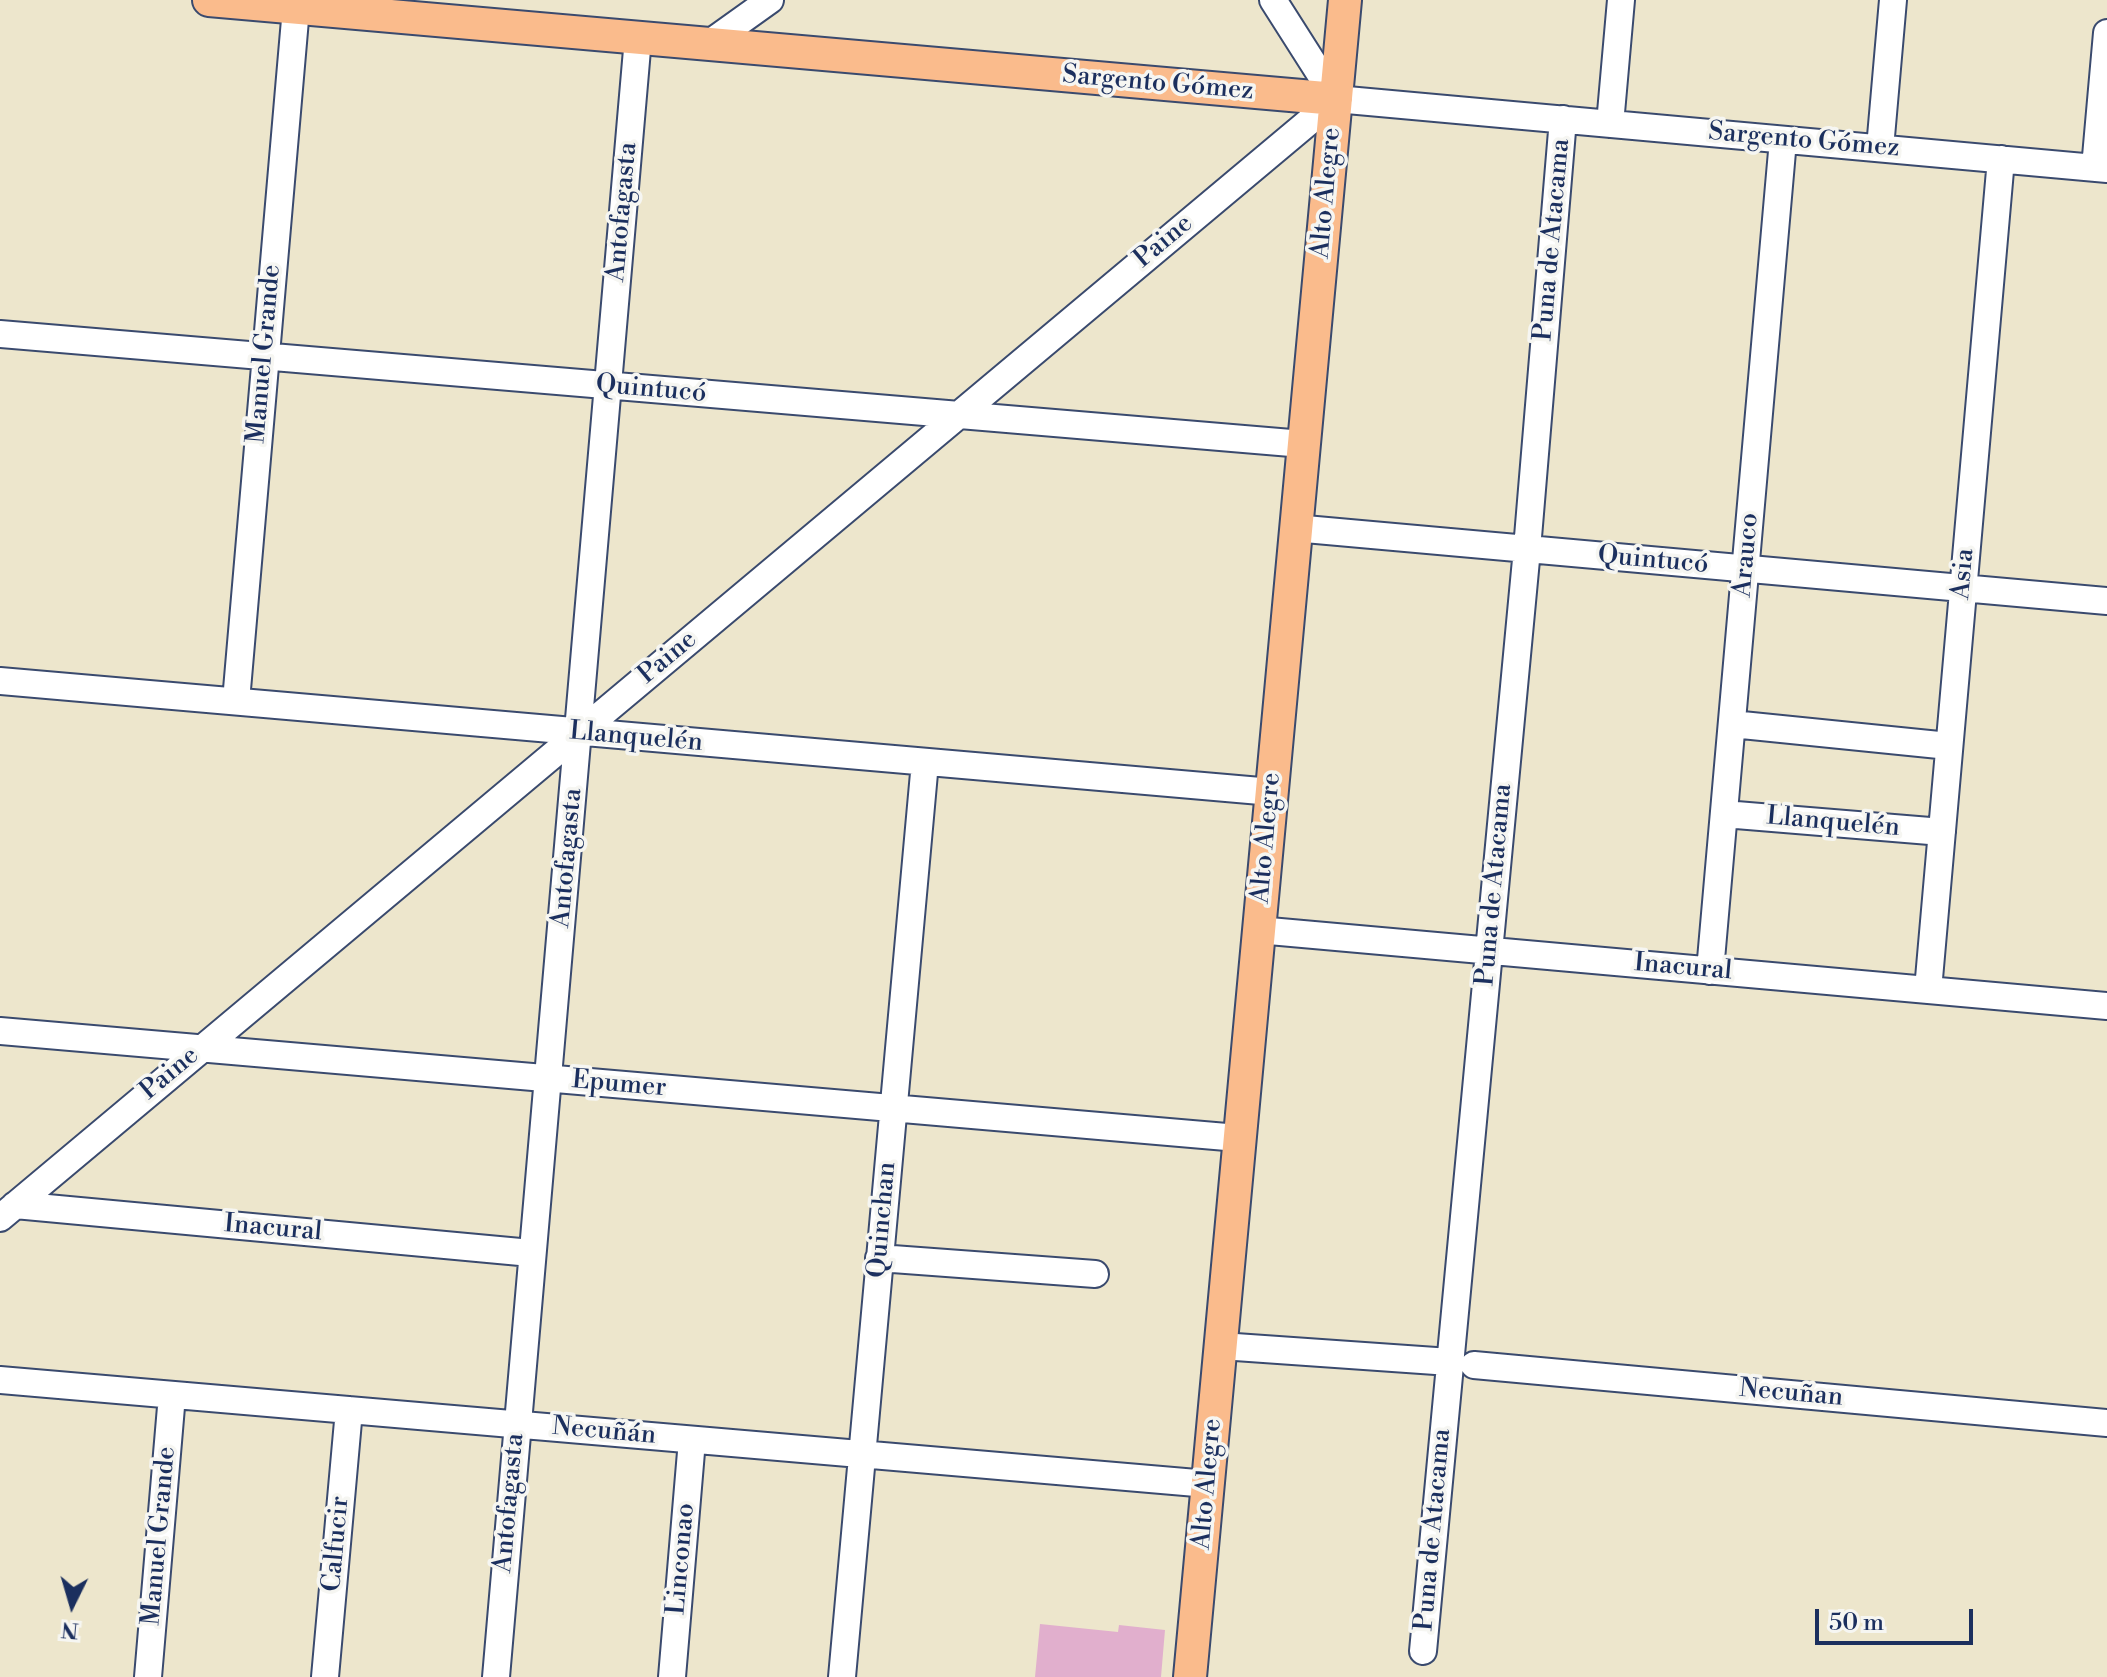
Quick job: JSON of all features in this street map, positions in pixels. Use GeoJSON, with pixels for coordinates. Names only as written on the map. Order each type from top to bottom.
{"type":"FeatureCollection","features":[{"type":"Feature","properties":{"kind":"main road","name":"Sargento Gómez"},"geometry":{"type":"LineString","coordinates":[[209,0],[1336,99]]}},
{"type":"Feature","properties":{"kind":"main road","name":"Alto Alegre"},"geometry":{"type":"LineString","coordinates":[[1190,1677],[1345,0]]}},
{"type":"Feature","properties":{"kind":"street"},"geometry":{"type":"LineString","coordinates":[[1273,0],[1336,99]]}},
{"type":"Feature","properties":{"kind":"street"},"geometry":{"type":"LineString","coordinates":[[1610,124],[1621,0]]}},
{"type":"Feature","properties":{"kind":"street"},"geometry":{"type":"LineString","coordinates":[[1880,148],[1893,0]]}},
{"type":"Feature","properties":{"kind":"street"},"geometry":{"type":"LineString","coordinates":[[707,45],[756,4]]}},
{"type":"Feature","properties":{"kind":"street","name":"Manuel Grande"},"geometry":{"type":"LineString","coordinates":[[236,701],[296,8]]}},
{"type":"Feature","properties":{"kind":"street"},"geometry":{"type":"LineString","coordinates":[[2101,168],[2107,33]]}},
{"type":"Feature","properties":{"kind":"street","name":"Antofagasta"},"geometry":{"type":"LineString","coordinates":[[496,1677],[638,38]]}},
{"type":"Feature","properties":{"kind":"street","name":"Sargento Gómez"},"geometry":{"type":"LineString","coordinates":[[1336,99],[2101,168]]}},
{"type":"Feature","properties":{"kind":"street","name":"Paine"},"geometry":{"type":"LineString","coordinates":[[8,1211],[1336,99]]}},
{"type":"Feature","properties":{"kind":"street","name":"Puna de Atacama"},"geometry":{"type":"LineString","coordinates":[[1423,1651],[1462,1363],[1489,951],[1563,119]]}},
{"type":"Feature","properties":{"kind":"street","name":"Arauco"},"geometry":{"type":"LineString","coordinates":[[1710,971],[1783,140]]}},
{"type":"Feature","properties":{"kind":"street","name":"Asia"},"geometry":{"type":"LineString","coordinates":[[1928,990],[2001,159]]}},
{"type":"Feature","properties":{"kind":"street","name":"Quintucó"},"geometry":{"type":"LineString","coordinates":[[0,334],[1303,444]]}},
{"type":"Feature","properties":{"kind":"street","name":"Quintucó"},"geometry":{"type":"LineString","coordinates":[[1294,528],[2107,601]]}},
{"type":"Feature","properties":{"kind":"street","name":"Llanquelén"},"geometry":{"type":"LineString","coordinates":[[0,681],[1272,792]]}},
{"type":"Feature","properties":{"kind":"street"},"geometry":{"type":"LineString","coordinates":[[1732,724],[1949,746]]}},
{"type":"Feature","properties":{"kind":"street","name":"Quinchan"},"geometry":{"type":"LineString","coordinates":[[842,1677],[925,762]]}},
{"type":"Feature","properties":{"kind":"street","name":"Llanquelén"},"geometry":{"type":"LineString","coordinates":[[1724,814],[1942,832]]}},
{"type":"Feature","properties":{"kind":"street","name":"Inacural"},"geometry":{"type":"LineString","coordinates":[[1258,930],[2107,1006]]}},
{"type":"Feature","properties":{"kind":"street","name":"Epumer"},"geometry":{"type":"LineString","coordinates":[[0,1031],[1238,1138]]}},
{"type":"Feature","properties":{"kind":"street","name":"Inacural"},"geometry":{"type":"LineString","coordinates":[[8,1211],[531,1253]]}},
{"type":"Feature","properties":{"kind":"street"},"geometry":{"type":"LineString","coordinates":[[879,1258],[1095,1274]]}},
{"type":"Feature","properties":{"kind":"street","name":"Necuñan"},"geometry":{"type":"LineString","coordinates":[[1221,1346],[1462,1363],[2107,1423]]}},
{"type":"Feature","properties":{"kind":"street","name":"Necuñán"},"geometry":{"type":"LineString","coordinates":[[0,1380],[1208,1484]]}},
{"type":"Feature","properties":{"kind":"street","name":"Manuel Grande"},"geometry":{"type":"LineString","coordinates":[[148,1677],[172,1395]]}},
{"type":"Feature","properties":{"kind":"street","name":"Calfucir"},"geometry":{"type":"LineString","coordinates":[[325,1677],[349,1410]]}},
{"type":"Feature","properties":{"kind":"street","name":"Linconao"},"geometry":{"type":"LineString","coordinates":[[672,1677],[692,1440]]}},
{"type":"Feature","properties":{"kind":"building"},"geometry":{"type":"Polygon","coordinates":[[[1040,1624],[1118,1632],[1119,1625],[1165,1630],[1161,1677],[1035,1677],[1040,1624]]]}}]}
